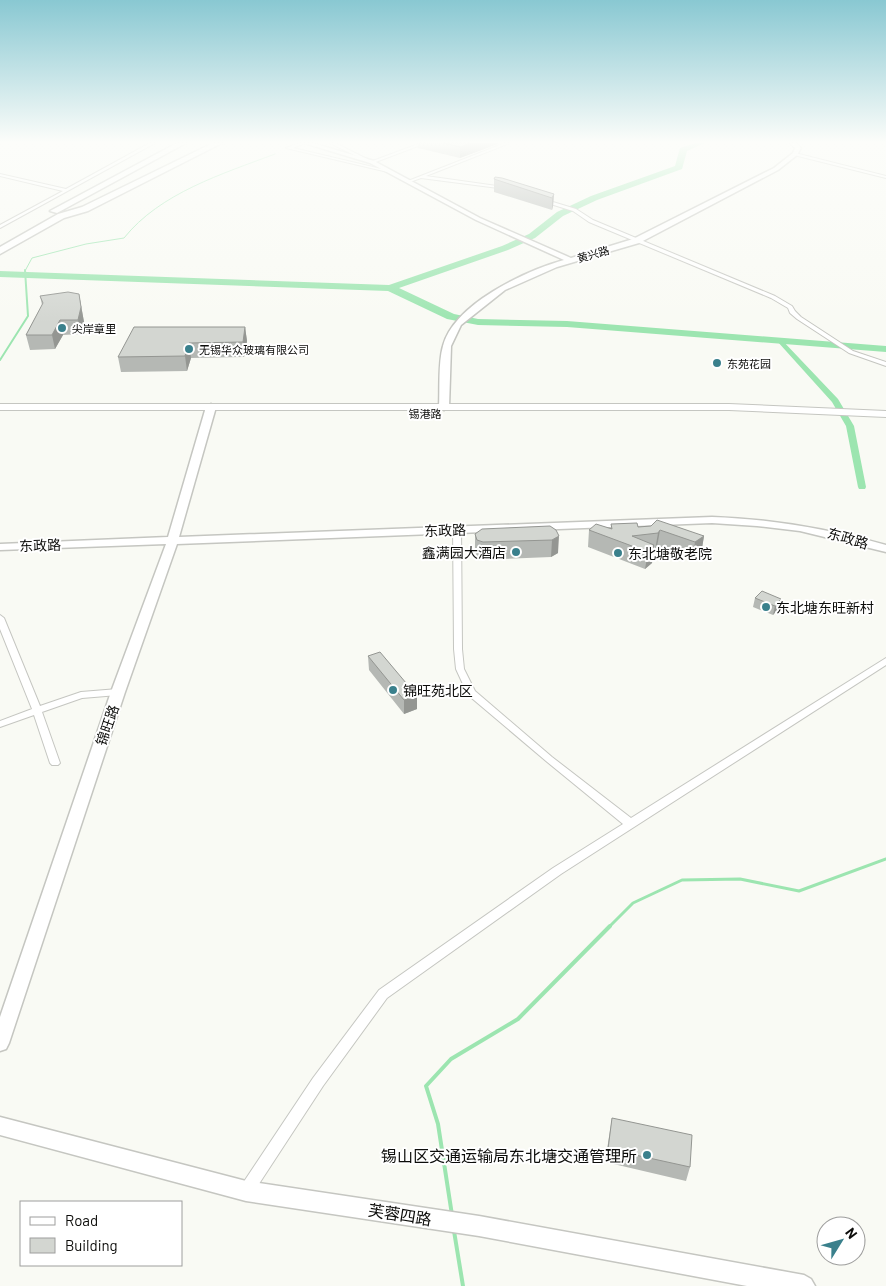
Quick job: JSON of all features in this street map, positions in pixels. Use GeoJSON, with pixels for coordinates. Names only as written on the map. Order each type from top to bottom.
{"type":"FeatureCollection","features":[{"type":"Feature","properties":{"kind":"highway"},"geometry":{"type":"LineString","coordinates":[[0,241],[69,203]]}},
{"type":"Feature","properties":{"kind":"highway"},"geometry":{"type":"LineString","coordinates":[[0,251],[84,203]]}},
{"type":"Feature","properties":{"kind":"highway"},"geometry":{"type":"LineString","coordinates":[[61,216],[96,203]]}},
{"type":"Feature","properties":{"kind":"main road","name":"锡港路"},"geometry":{"type":"LineString","coordinates":[[0,407],[732,414],[834,413]]}},
{"type":"Feature","properties":{"kind":"main road","name":"锡港路"},"geometry":{"type":"LineString","coordinates":[[0,413],[444,407],[737,407],[850,414]]}},
{"type":"Feature","properties":{"kind":"main road"},"geometry":{"type":"LineString","coordinates":[[850,414],[886,414]]}},
{"type":"Feature","properties":{"kind":"main road"},"geometry":{"type":"LineString","coordinates":[[850,414],[886,420]]}},
{"type":"Feature","properties":{"kind":"street"},"geometry":{"type":"LineString","coordinates":[[0,227],[43,203]]}},
{"type":"Feature","properties":{"kind":"street"},"geometry":{"type":"LineString","coordinates":[[449,203],[478,219],[570,260]]}},
{"type":"Feature","properties":{"kind":"street"},"geometry":{"type":"LineString","coordinates":[[552,203],[585,214],[590,222],[773,297],[790,307],[792,312],[799,318],[852,352],[886,364]]}},
{"type":"Feature","properties":{"kind":"street","name":"黄兴路"},"geometry":{"type":"LineString","coordinates":[[444,407],[447,346],[457,324],[502,288],[520,278],[570,260],[636,241],[711,203]]}},
{"type":"Feature","properties":{"kind":"street","name":"锦旺路"},"geometry":{"type":"LineString","coordinates":[[0,1043],[118,692],[174,538],[210,410]]}},
{"type":"Feature","properties":{"kind":"street","name":"东政路"},"geometry":{"type":"LineString","coordinates":[[0,547],[174,538],[740,516],[826,526],[886,544]]}},
{"type":"Feature","properties":{"kind":"street","name":"东政路"},"geometry":{"type":"LineString","coordinates":[[457,527],[743,520],[825,531],[886,549]]}},
{"type":"Feature","properties":{"kind":"street"},"geometry":{"type":"LineString","coordinates":[[457,527],[458,650],[460,669],[471,693],[630,824]]}},
{"type":"Feature","properties":{"kind":"street","name":"东政路"},"geometry":{"type":"LineString","coordinates":[[0,542],[174,538]]}},
{"type":"Feature","properties":{"kind":"street"},"geometry":{"type":"LineString","coordinates":[[0,618],[37,711],[55,764]]}},
{"type":"Feature","properties":{"kind":"street"},"geometry":{"type":"LineString","coordinates":[[246,1191],[318,1082],[383,994],[557,871],[886,661]]}},
{"type":"Feature","properties":{"kind":"street"},"geometry":{"type":"LineString","coordinates":[[0,724],[81,695],[118,692]]}},
{"type":"Feature","properties":{"kind":"street","name":"芙蓉四路"},"geometry":{"type":"LineString","coordinates":[[0,1126],[246,1191],[479,1226],[804,1286]]}},
{"type":"Feature","properties":{"kind":"building"},"geometry":{"type":"Polygon","coordinates":[[[68,292],[79,294],[81,307],[78,320],[60,320],[52,335],[26,335],[43,303],[40,296],[68,292]]]}},
{"type":"Feature","properties":{"kind":"building"},"geometry":{"type":"Polygon","coordinates":[[[134,327],[245,327],[243,342],[189,343],[185,356],[118,357],[134,327]]]}},
{"type":"Feature","properties":{"kind":"building"},"geometry":{"type":"Polygon","coordinates":[[[657,520],[704,536],[695,542],[660,530],[658,533],[632,536],[654,545],[648,552],[589,530],[596,524],[612,529],[611,524],[637,523],[638,527],[651,526],[657,520]]]}},
{"type":"Feature","properties":{"kind":"building"},"geometry":{"type":"Polygon","coordinates":[[[550,526],[556,530],[559,536],[552,540],[483,542],[477,540],[475,534],[482,529],[550,526]]]}},
{"type":"Feature","properties":{"kind":"building"},"geometry":{"type":"Polygon","coordinates":[[[762,591],[781,599],[775,606],[755,598],[762,591]]]}},
{"type":"Feature","properties":{"kind":"building"},"geometry":{"type":"Polygon","coordinates":[[[380,652],[417,696],[404,700],[368,656],[380,652]]]}},
{"type":"Feature","properties":{"kind":"building"},"geometry":{"type":"Polygon","coordinates":[[[612,1118],[692,1135],[690,1167],[608,1149],[612,1118]]]}},
{"type":"Feature","properties":{"kind":"waterway"},"geometry":{"type":"LineString","coordinates":[[25,271],[32,258],[86,244],[124,238],[139,222],[164,203]]}},
{"type":"Feature","properties":{"kind":"waterway"},"geometry":{"type":"LineString","coordinates":[[390,288],[505,248],[532,236],[560,214],[583,203]]}},
{"type":"Feature","properties":{"kind":"waterway"},"geometry":{"type":"LineString","coordinates":[[0,360],[28,316],[25,271]]}},
{"type":"Feature","properties":{"kind":"waterway"},"geometry":{"type":"LineString","coordinates":[[0,274],[390,288]]}},
{"type":"Feature","properties":{"kind":"waterway"},"geometry":{"type":"LineString","coordinates":[[390,288],[451,317],[478,322],[567,324],[886,349]]}},
{"type":"Feature","properties":{"kind":"waterway"},"geometry":{"type":"LineString","coordinates":[[779,340],[835,401],[850,426],[862,487]]}},
{"type":"Feature","properties":{"kind":"waterway"},"geometry":{"type":"LineString","coordinates":[[610,926],[633,903],[682,880],[740,879],[799,891],[886,859]]}},
{"type":"Feature","properties":{"kind":"waterway"},"geometry":{"type":"LineString","coordinates":[[452,1215],[438,1124],[426,1086],[451,1059],[518,1019],[610,926]]}},
{"type":"Feature","properties":{"kind":"waterway"},"geometry":{"type":"LineString","coordinates":[[454,1231],[463,1286]]}},
{"type":"Feature","properties":{"kind":"place","name":"尖岸章里"},"geometry":{"type":"Point","coordinates":[62,328]}},
{"type":"Feature","properties":{"kind":"place","name":"无锡华众玻璃有限公司"},"geometry":{"type":"Point","coordinates":[189,349]}},
{"type":"Feature","properties":{"kind":"place","name":"东苑花园"},"geometry":{"type":"Point","coordinates":[717,363]}},
{"type":"Feature","properties":{"kind":"place","name":"鑫满园大酒店"},"geometry":{"type":"Point","coordinates":[516,552]}},
{"type":"Feature","properties":{"kind":"place","name":"东北塘敬老院"},"geometry":{"type":"Point","coordinates":[618,553]}},
{"type":"Feature","properties":{"kind":"place","name":"东北塘东旺新村"},"geometry":{"type":"Point","coordinates":[766,607]}},
{"type":"Feature","properties":{"kind":"place","name":"锦旺苑北区"},"geometry":{"type":"Point","coordinates":[393,690]}},
{"type":"Feature","properties":{"kind":"place","name":"锡山区交通运输局东北塘交通管理所"},"geometry":{"type":"Point","coordinates":[647,1155]}}]}
